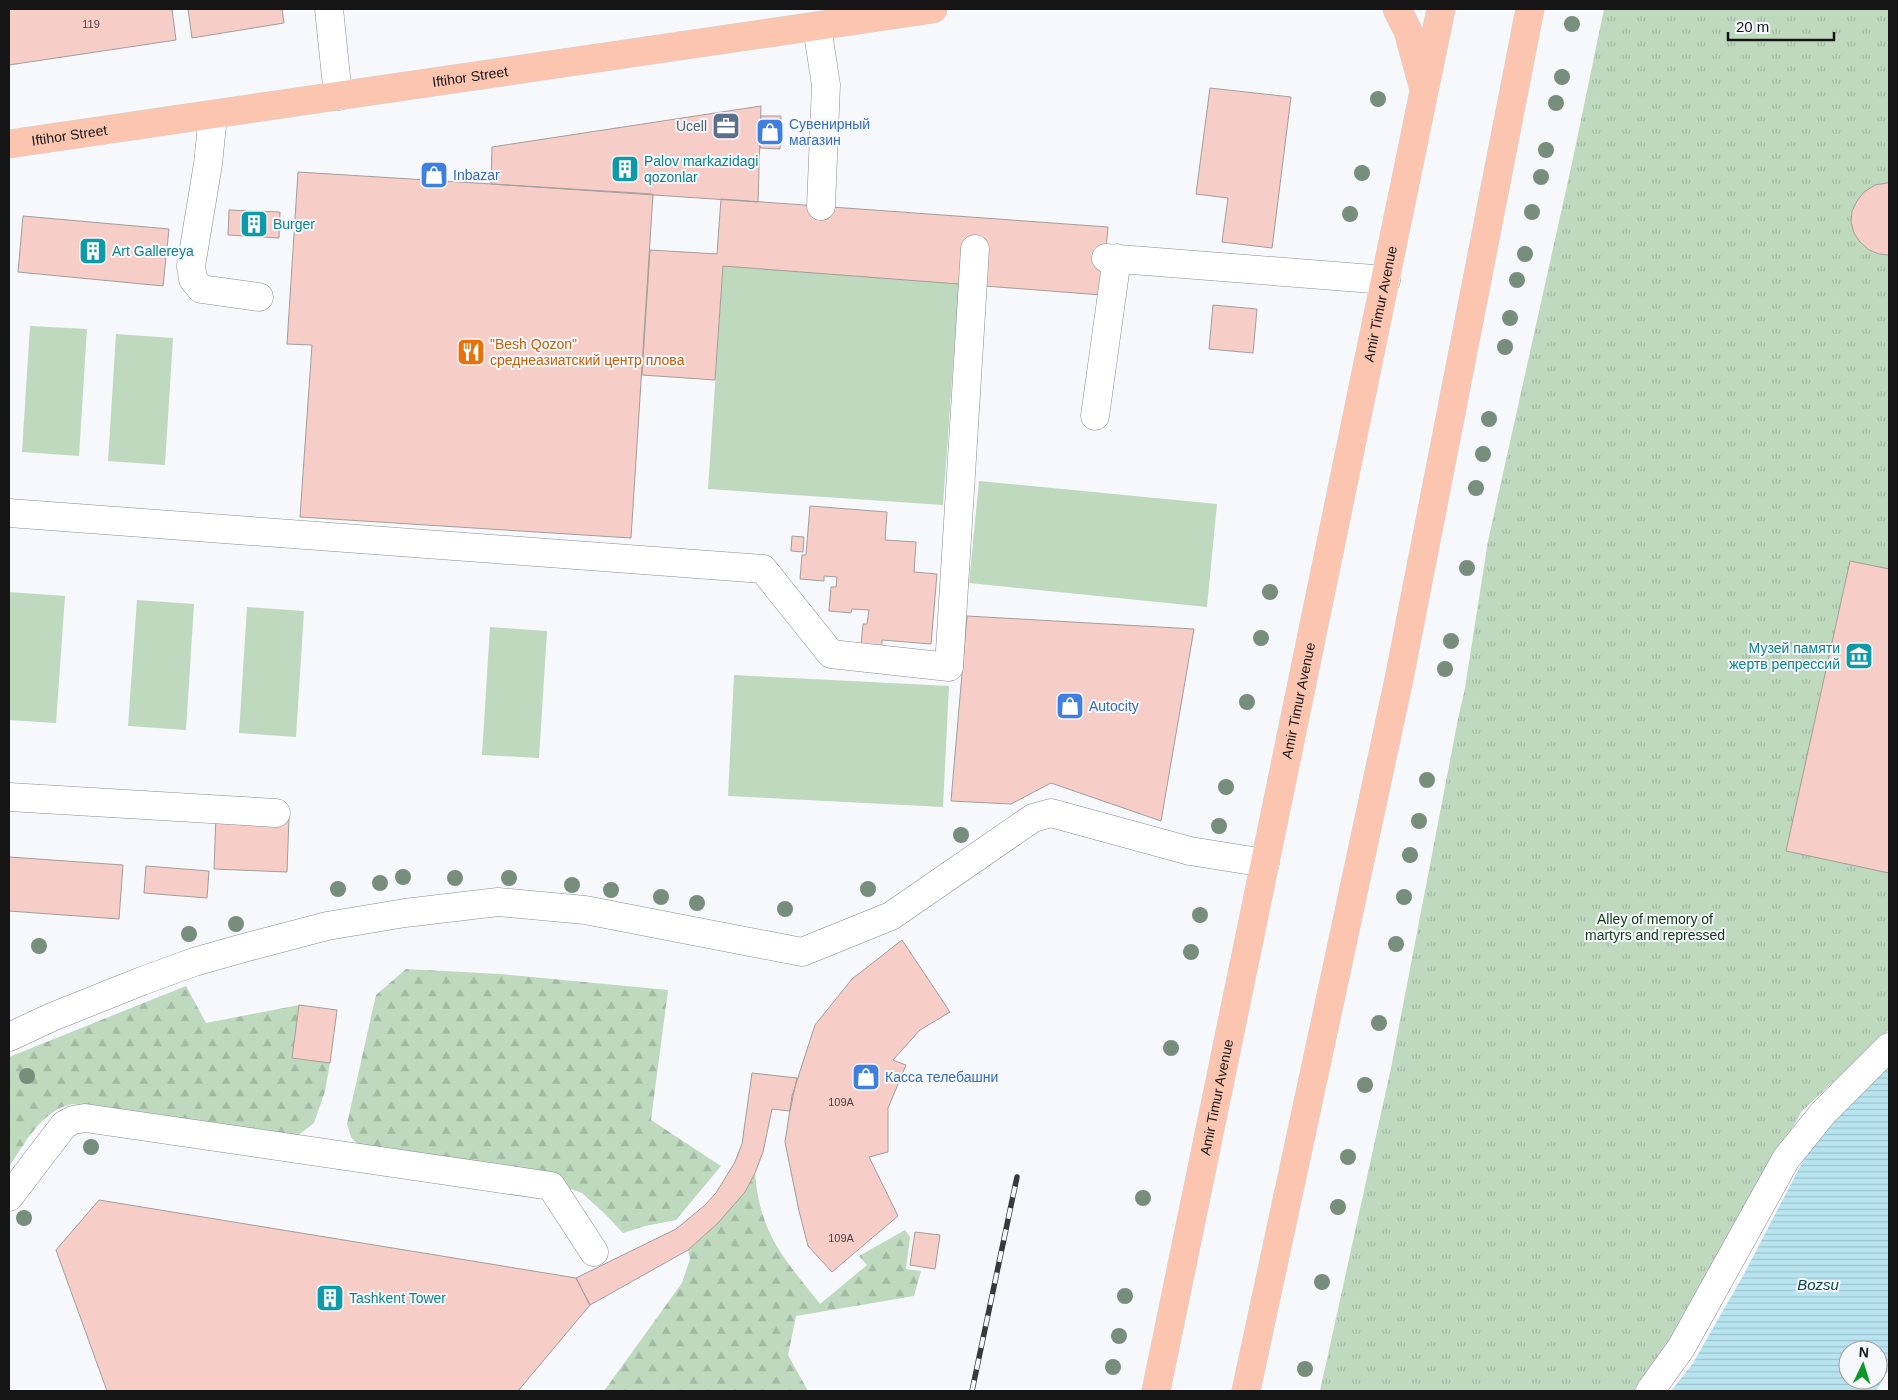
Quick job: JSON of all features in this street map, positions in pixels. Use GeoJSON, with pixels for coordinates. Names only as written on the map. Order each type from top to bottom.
{"type":"FeatureCollection","features":[{"type":"Feature","properties":{"kind":"main road","name":"Iftihor Street"},"geometry":{"type":"LineString","coordinates":[[9,144],[817,27],[875,13],[932,9]]}},
{"type":"Feature","properties":{"kind":"main road"},"geometry":{"type":"LineString","coordinates":[[1397,9],[1408,31],[1424,90]]}},
{"type":"Feature","properties":{"kind":"main road","name":"Amir Timur Avenue"},"geometry":{"type":"LineString","coordinates":[[1156,1391],[1441,9]]}},
{"type":"Feature","properties":{"kind":"main road"},"geometry":{"type":"LineString","coordinates":[[1246,1391],[1400,679],[1530,9]]}},
{"type":"Feature","properties":{"kind":"street"},"geometry":{"type":"LineString","coordinates":[[329,9],[338,96]]}},
{"type":"Feature","properties":{"kind":"street"},"geometry":{"type":"LineString","coordinates":[[817,27],[826,85],[821,206]]}},
{"type":"Feature","properties":{"kind":"street"},"geometry":{"type":"LineString","coordinates":[[213,115],[208,164],[191,266],[193,279],[201,289],[259,296]]}},
{"type":"Feature","properties":{"kind":"street"},"geometry":{"type":"LineString","coordinates":[[9,513],[762,569],[831,654],[949,667],[974,249]]}},
{"type":"Feature","properties":{"kind":"street"},"geometry":{"type":"LineString","coordinates":[[1095,416],[1112,258],[1386,280]]}},
{"type":"Feature","properties":{"kind":"street"},"geometry":{"type":"LineString","coordinates":[[9,797],[276,813]]}},
{"type":"Feature","properties":{"kind":"street"},"geometry":{"type":"LineString","coordinates":[[9,1037],[52,1017],[142,981],[194,962],[247,947],[326,926],[404,913],[498,902],[584,910],[802,952],[891,916],[1033,818],[1051,814],[1190,851],[1265,863]]}},
{"type":"Feature","properties":{"kind":"street"},"geometry":{"type":"LineString","coordinates":[[1650,1391],[1681,1348],[1786,1159],[1823,1113],[1889,1047]]}},
{"type":"Feature","properties":{"kind":"street"},"geometry":{"type":"LineString","coordinates":[[9,1197],[64,1124],[85,1118],[551,1186],[594,1252]]}},
{"type":"Feature","properties":{"kind":"green space","name":"Alley of memory of martyrs and repressed"},"geometry":{"type":"Polygon","coordinates":[[[1604,9],[1889,9],[1889,1030],[1802,1111],[1661,1359],[1634,1391],[1320,1391],[1391,1068],[1465,688],[1488,541],[1572,163],[1604,9]]]}},
{"type":"Feature","properties":{"kind":"green space"},"geometry":{"type":"Polygon","coordinates":[[[723,266],[959,283],[943,505],[708,489],[723,266]]]}},
{"type":"Feature","properties":{"kind":"green space"},"geometry":{"type":"Polygon","coordinates":[[[30,326],[87,329],[79,456],[22,452],[30,326]]]}},
{"type":"Feature","properties":{"kind":"green space"},"geometry":{"type":"Polygon","coordinates":[[[116,334],[173,338],[165,465],[108,461],[116,334]]]}},
{"type":"Feature","properties":{"kind":"green space"},"geometry":{"type":"Polygon","coordinates":[[[979,481],[1217,504],[1207,607],[969,583],[979,481]]]}},
{"type":"Feature","properties":{"kind":"green space"},"geometry":{"type":"Polygon","coordinates":[[[9,592],[65,596],[56,723],[9,720],[9,592]]]}},
{"type":"Feature","properties":{"kind":"green space"},"geometry":{"type":"Polygon","coordinates":[[[137,600],[194,604],[186,730],[128,726],[137,600]]]}},
{"type":"Feature","properties":{"kind":"green space"},"geometry":{"type":"Polygon","coordinates":[[[247,607],[304,611],[296,737],[239,733],[247,607]]]}},
{"type":"Feature","properties":{"kind":"green space"},"geometry":{"type":"Polygon","coordinates":[[[490,627],[547,631],[539,758],[482,755],[490,627]]]}},
{"type":"Feature","properties":{"kind":"green space"},"geometry":{"type":"Polygon","coordinates":[[[734,675],[949,686],[943,807],[728,796],[734,675]]]}},
{"type":"Feature","properties":{"kind":"green space"},"geometry":{"type":"Polygon","coordinates":[[[406,969],[500,974],[668,990],[651,1120],[721,1166],[676,1220],[645,1226],[623,1233],[582,1193],[540,1178],[361,1148],[351,1137],[347,1124],[376,995],[406,969]]]}},
{"type":"Feature","properties":{"kind":"green space"},"geometry":{"type":"Polygon","coordinates":[[[186,986],[206,1023],[299,1005],[292,1058],[330,1063],[325,1091],[314,1123],[297,1136],[72,1104],[61,1107],[43,1120],[28,1138],[9,1167],[9,1057],[186,986]]]}},
{"type":"Feature","properties":{"kind":"green space"},"geometry":{"type":"Polygon","coordinates":[[[755,1173],[762,1213],[768,1230],[785,1259],[820,1304],[867,1265],[859,1256],[905,1230],[910,1237],[906,1269],[921,1271],[914,1296],[796,1316],[788,1355],[808,1391],[604,1391],[682,1283],[690,1259],[688,1250],[725,1214],[741,1195],[755,1173]]]}},
{"type":"Feature","properties":{"kind":"water","name":"Bozsu"},"geometry":{"type":"Polygon","coordinates":[[[1889,1065],[1889,1369],[1888,1371],[1888,1340],[1838,1340],[1838,1390],[1876,1391],[1671,1391],[1693,1363],[1744,1274],[1803,1161],[1831,1121],[1889,1065]]]}},
{"type":"Feature","properties":{"kind":"building"},"geometry":{"type":"Polygon","coordinates":[[[9,9],[172,9],[176,40],[9,65],[9,9]]]}},
{"type":"Feature","properties":{"kind":"building"},"geometry":{"type":"Polygon","coordinates":[[[188,9],[282,9],[284,23],[192,38],[188,9]]]}},
{"type":"Feature","properties":{"kind":"building"},"geometry":{"type":"Polygon","coordinates":[[[1210,88],[1291,97],[1272,248],[1222,242],[1228,198],[1196,194],[1210,88]]]}},
{"type":"Feature","properties":{"kind":"building","name":"Palov markazidagi qozonlar"},"geometry":{"type":"Polygon","coordinates":[[[761,106],[758,202],[491,184],[492,147],[761,106]]]}},
{"type":"Feature","properties":{"kind":"building","name":"Сувенирный магазин"},"geometry":{"type":"Polygon","coordinates":[[[761,116],[781,116],[780,149],[760,148],[761,116]]]}},
{"type":"Feature","properties":{"kind":"building"},"geometry":{"type":"Polygon","coordinates":[[[298,172],[653,194],[631,538],[300,517],[312,345],[287,344],[298,172]]]}},
{"type":"Feature","properties":{"kind":"building"},"geometry":{"type":"Polygon","coordinates":[[[1889,183],[1889,255],[1869,250],[1854,233],[1851,222],[1852,211],[1864,192],[1875,185],[1889,183]]]}},
{"type":"Feature","properties":{"kind":"building"},"geometry":{"type":"Polygon","coordinates":[[[721,199],[1108,227],[1102,295],[723,266],[715,380],[642,375],[650,250],[717,254],[721,199]]]}},
{"type":"Feature","properties":{"kind":"building","name":"Burger"},"geometry":{"type":"Polygon","coordinates":[[[229,210],[280,212],[279,238],[228,235],[229,210]]]}},
{"type":"Feature","properties":{"kind":"building","name":"Art Gallereya"},"geometry":{"type":"Polygon","coordinates":[[[23,216],[169,229],[163,286],[18,272],[23,216]]]}},
{"type":"Feature","properties":{"kind":"building"},"geometry":{"type":"Polygon","coordinates":[[[1213,305],[1257,309],[1253,353],[1209,349],[1213,305]]]}},
{"type":"Feature","properties":{"kind":"building"},"geometry":{"type":"Polygon","coordinates":[[[810,506],[887,512],[885,540],[916,542],[914,572],[937,574],[931,644],[882,640],[882,646],[861,645],[863,624],[867,624],[869,610],[852,609],[851,613],[829,611],[831,587],[836,587],[837,577],[824,576],[824,581],[800,579],[802,555],[806,555],[810,506]]]}},
{"type":"Feature","properties":{"kind":"building"},"geometry":{"type":"Polygon","coordinates":[[[792,536],[804,537],[803,552],[791,551],[792,536]]]}},
{"type":"Feature","properties":{"kind":"building","name":"Музей памяти жертв репрессий"},"geometry":{"type":"Polygon","coordinates":[[[1850,561],[1889,569],[1889,873],[1786,851],[1850,561]]]}},
{"type":"Feature","properties":{"kind":"building","name":"Autocity"},"geometry":{"type":"Polygon","coordinates":[[[967,616],[1194,629],[1161,821],[1051,783],[1011,804],[951,801],[967,616]]]}},
{"type":"Feature","properties":{"kind":"building"},"geometry":{"type":"Polygon","coordinates":[[[216,814],[289,817],[287,872],[214,869],[216,814]]]}},
{"type":"Feature","properties":{"kind":"building"},"geometry":{"type":"Polygon","coordinates":[[[9,857],[123,865],[119,919],[9,911],[9,857]]]}},
{"type":"Feature","properties":{"kind":"building"},"geometry":{"type":"Polygon","coordinates":[[[146,866],[209,871],[207,898],[144,893],[146,866]]]}},
{"type":"Feature","properties":{"kind":"building"},"geometry":{"type":"Polygon","coordinates":[[[902,940],[950,1012],[920,1030],[893,1060],[906,1065],[888,1108],[888,1152],[869,1157],[898,1216],[832,1272],[808,1246],[799,1211],[785,1142],[792,1096],[815,1025],[852,979],[902,940]]]}},
{"type":"Feature","properties":{"kind":"building"},"geometry":{"type":"Polygon","coordinates":[[[299,1005],[337,1010],[330,1063],[292,1058],[299,1005]]]}},
{"type":"Feature","properties":{"kind":"building"},"geometry":{"type":"Polygon","coordinates":[[[752,1073],[797,1078],[790,1111],[772,1109],[763,1152],[745,1192],[718,1223],[688,1250],[590,1305],[576,1278],[676,1229],[704,1206],[716,1193],[735,1162],[742,1144],[752,1073]]]}},
{"type":"Feature","properties":{"kind":"building","name":"Tashkent Tower"},"geometry":{"type":"Polygon","coordinates":[[[99,1200],[576,1278],[590,1305],[518,1391],[107,1391],[56,1250],[99,1200]]]}},
{"type":"Feature","properties":{"kind":"building"},"geometry":{"type":"Polygon","coordinates":[[[915,1232],[940,1235],[935,1269],[910,1265],[915,1232]]]}},
{"type":"Feature","properties":{"kind":"railway"},"geometry":{"type":"LineString","coordinates":[[972,1391],[1017,1177]]}},
{"type":"Feature","properties":{"kind":"place","name":"Ucell"},"geometry":{"type":"Point","coordinates":[726,126]}},
{"type":"Feature","properties":{"kind":"place","name":"Сувенирный магазин"},"geometry":{"type":"Point","coordinates":[770,132]}},
{"type":"Feature","properties":{"kind":"place","name":"Palov markazidagi qozonlar"},"geometry":{"type":"Point","coordinates":[625,169]}},
{"type":"Feature","properties":{"kind":"place","name":"Inbazar"},"geometry":{"type":"Point","coordinates":[434,175]}},
{"type":"Feature","properties":{"kind":"place","name":"Burger"},"geometry":{"type":"Point","coordinates":[254,224]}},
{"type":"Feature","properties":{"kind":"place","name":"Art Gallereya"},"geometry":{"type":"Point","coordinates":[93,251]}},
{"type":"Feature","properties":{"kind":"place","name":"\"Besh Qozon\" среднеазиатский центр плова"},"geometry":{"type":"Point","coordinates":[471,352]}},
{"type":"Feature","properties":{"kind":"place","name":"Музей памяти жертв репрессий"},"geometry":{"type":"Point","coordinates":[1859,656]}},
{"type":"Feature","properties":{"kind":"place","name":"Autocity"},"geometry":{"type":"Point","coordinates":[1070,706]}},
{"type":"Feature","properties":{"kind":"place","name":"Касса телебашни"},"geometry":{"type":"Point","coordinates":[866,1077]}},
{"type":"Feature","properties":{"kind":"place","name":"Tashkent Tower"},"geometry":{"type":"Point","coordinates":[330,1298]}}]}
